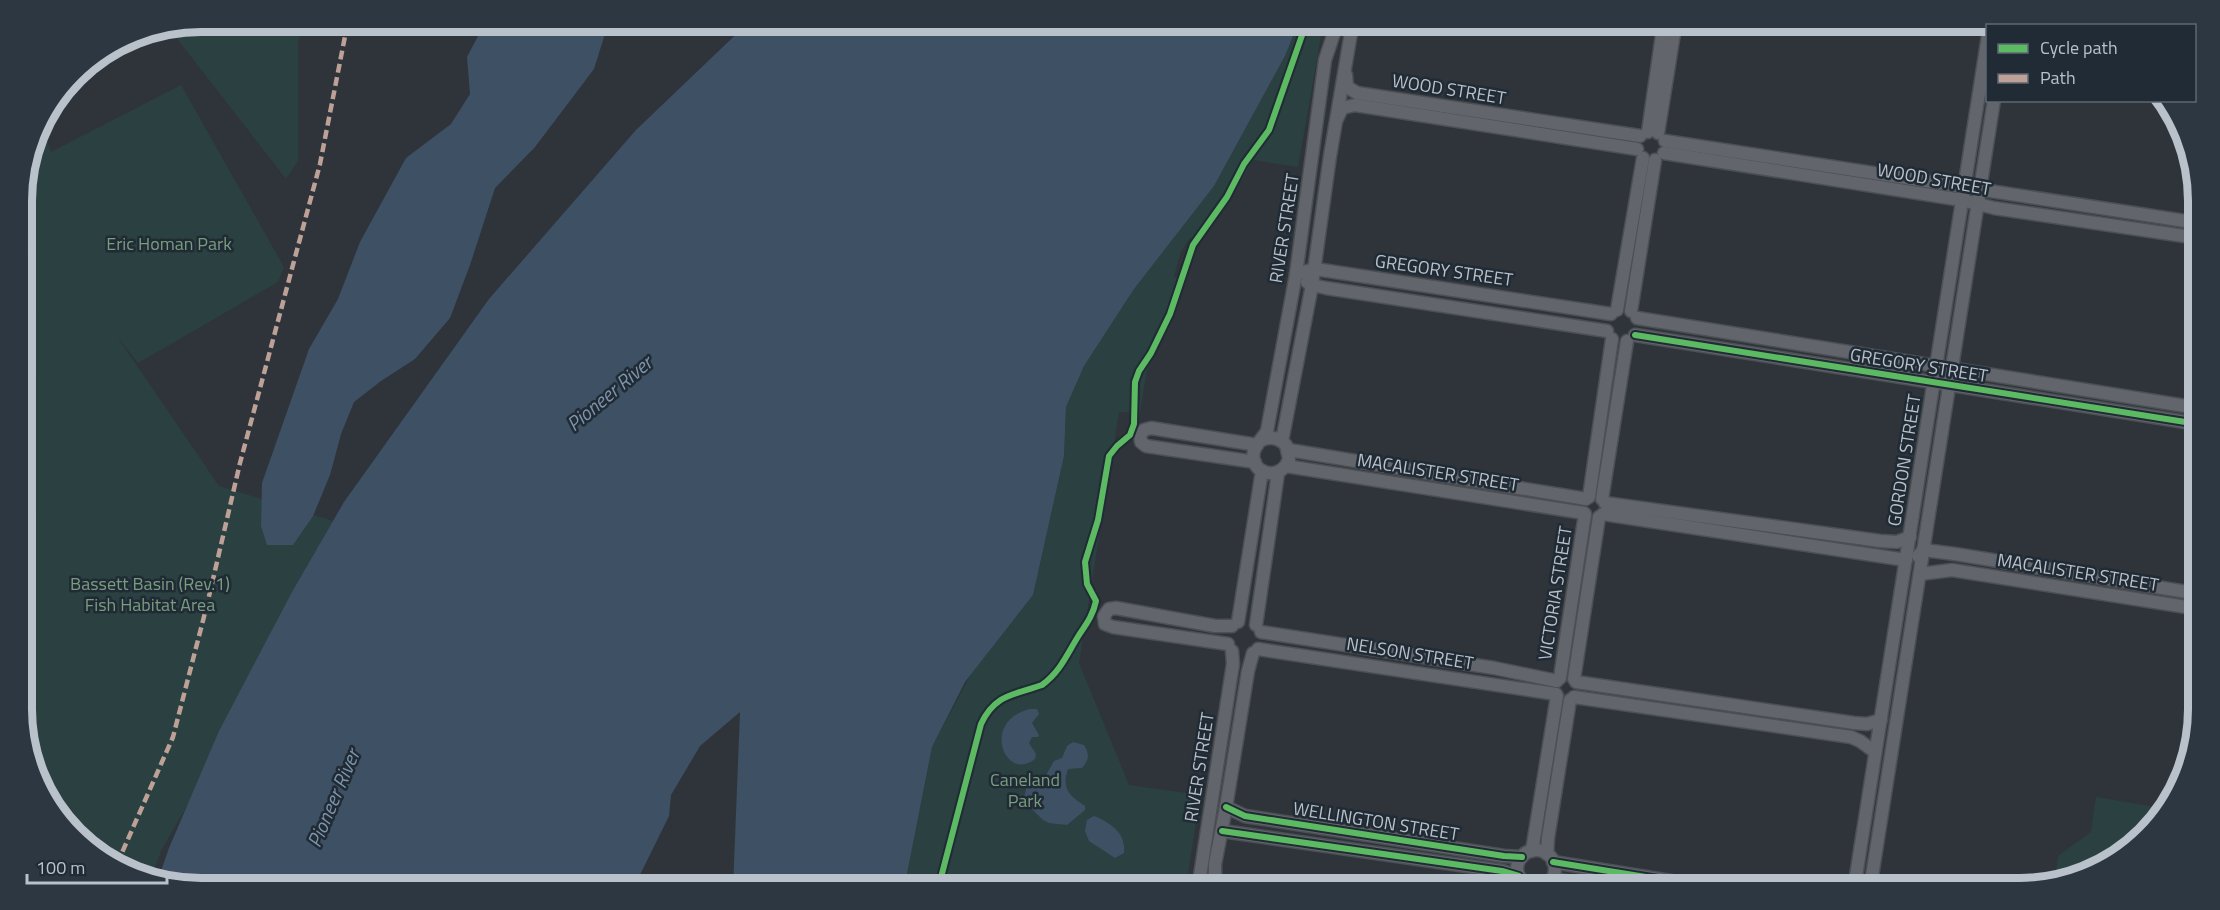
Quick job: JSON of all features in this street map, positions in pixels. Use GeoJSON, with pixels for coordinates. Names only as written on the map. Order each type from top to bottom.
{"type":"FeatureCollection","features":[{"type":"Feature","properties":{"kind":"street","name":"RIVER STREET"},"geometry":{"type":"LineString","coordinates":[[1259,443],[1267,431],[1296,274],[1326,56],[1334,32]]}},
{"type":"Feature","properties":{"kind":"street","name":"RIVER STREET"},"geometry":{"type":"LineString","coordinates":[[1285,446],[1315,269],[1335,122],[1351,32]]}},
{"type":"Feature","properties":{"kind":"street"},"geometry":{"type":"LineString","coordinates":[[1610,335],[1631,338],[1639,327],[1634,314],[1663,32]]}},
{"type":"Feature","properties":{"kind":"street"},"geometry":{"type":"LineString","coordinates":[[1602,508],[1593,518],[1585,513],[1583,507],[1588,498],[1610,335],[1607,321],[1614,312],[1674,32]]}},
{"type":"Feature","properties":{"kind":"street","name":"GORDON STREET"},"geometry":{"type":"LineString","coordinates":[[1856,878],[1986,49]]}},
{"type":"Feature","properties":{"kind":"street"},"geometry":{"type":"LineString","coordinates":[[1322,86],[1330,72],[1334,53],[1341,54],[1344,64]]}},
{"type":"Feature","properties":{"kind":"street","name":"WOOD STREET"},"geometry":{"type":"LineString","coordinates":[[1344,64],[1347,85],[1353,92],[1437,111],[1651,145],[1962,200],[1994,208],[2188,237]]}},
{"type":"Feature","properties":{"kind":"street","name":"GORDON STREET"},"geometry":{"type":"LineString","coordinates":[[1872,878],[1994,102]]}},
{"type":"Feature","properties":{"kind":"street","name":"WOOD STREET"},"geometry":{"type":"LineString","coordinates":[[1335,122],[1341,110],[1353,105],[1437,111]]}},
{"type":"Feature","properties":{"kind":"street","name":"WOOD STREET"},"geometry":{"type":"LineString","coordinates":[[1651,145],[1980,189],[2188,221]]}},
{"type":"Feature","properties":{"kind":"street","name":"GREGORY STREET"},"geometry":{"type":"LineString","coordinates":[[1296,274],[1315,269],[1614,312]]}},
{"type":"Feature","properties":{"kind":"street"},"geometry":{"type":"LineString","coordinates":[[1340,290],[1335,281],[1342,273]]}},
{"type":"Feature","properties":{"kind":"street","name":"GREGORY STREET"},"geometry":{"type":"LineString","coordinates":[[1296,274],[1312,285],[1610,335]]}},
{"type":"Feature","properties":{"kind":"street"},"geometry":{"type":"LineString","coordinates":[[1614,312],[1634,314]]}},
{"type":"Feature","properties":{"kind":"street","name":"GREGORY STREET"},"geometry":{"type":"LineString","coordinates":[[1634,314],[2188,406]]}},
{"type":"Feature","properties":{"kind":"street","name":"GREGORY STREET"},"geometry":{"type":"LineString","coordinates":[[1631,338],[1695,343],[1949,386],[2188,422]]}},
{"type":"Feature","properties":{"kind":"street","name":"VICTORIA STREET"},"geometry":{"type":"LineString","coordinates":[[1575,681],[1631,338]]}},
{"type":"Feature","properties":{"kind":"street"},"geometry":{"type":"LineString","coordinates":[[2104,409],[2107,393]]}},
{"type":"Feature","properties":{"kind":"street"},"geometry":{"type":"LineString","coordinates":[[1258,628],[1248,621],[1215,626],[1116,608],[1109,609],[1104,616],[1105,624],[1113,627],[1230,647],[1243,656],[1256,651],[1262,638],[1258,628],[1282,469],[1289,459],[1285,446],[1272,438],[1259,443],[1151,428],[1144,429],[1140,435],[1141,442],[1146,446],[1200,453],[1258,466],[1272,474],[1282,469]]}},
{"type":"Feature","properties":{"kind":"street"},"geometry":{"type":"LineString","coordinates":[[1200,453],[1203,436]]}},
{"type":"Feature","properties":{"kind":"street"},"geometry":{"type":"LineString","coordinates":[[1230,647],[1227,634],[1235,624],[1258,466],[1254,456],[1259,443]]}},
{"type":"Feature","properties":{"kind":"street","name":"MACALISTER STREET"},"geometry":{"type":"LineString","coordinates":[[1285,446],[1588,498]]}},
{"type":"Feature","properties":{"kind":"street","name":"MACALISTER STREET"},"geometry":{"type":"LineString","coordinates":[[1282,469],[1585,513]]}},
{"type":"Feature","properties":{"kind":"street"},"geometry":{"type":"LineString","coordinates":[[1588,498],[1595,496],[1602,508]]}},
{"type":"Feature","properties":{"kind":"street"},"geometry":{"type":"LineString","coordinates":[[1602,508],[1906,560],[1916,549],[1923,515],[1932,498]]}},
{"type":"Feature","properties":{"kind":"street"},"geometry":{"type":"LineString","coordinates":[[1602,508],[1880,541],[1897,542],[1910,537]]}},
{"type":"Feature","properties":{"kind":"street","name":"VICTORIA STREET"},"geometry":{"type":"LineString","coordinates":[[1558,679],[1585,513]]}},
{"type":"Feature","properties":{"kind":"street"},"geometry":{"type":"LineString","coordinates":[[1878,555],[1886,551],[1887,547],[1880,541]]}},
{"type":"Feature","properties":{"kind":"street"},"geometry":{"type":"LineString","coordinates":[[1896,626],[1904,607],[1912,563],[1924,550]]}},
{"type":"Feature","properties":{"kind":"street","name":"MACALISTER STREET"},"geometry":{"type":"LineString","coordinates":[[1924,550],[2188,592]]}},
{"type":"Feature","properties":{"kind":"street"},"geometry":{"type":"LineString","coordinates":[[1953,570],[1943,563],[1944,558],[1955,554]]}},
{"type":"Feature","properties":{"kind":"street","name":"MACALISTER STREET"},"geometry":{"type":"LineString","coordinates":[[1920,574],[1953,570],[2188,607]]}},
{"type":"Feature","properties":{"kind":"street","name":"NELSON STREET"},"geometry":{"type":"LineString","coordinates":[[1258,628],[1558,679]]}},
{"type":"Feature","properties":{"kind":"street","name":"RIVER STREET"},"geometry":{"type":"LineString","coordinates":[[1200,878],[1233,664],[1230,647]]}},
{"type":"Feature","properties":{"kind":"street","name":"RIVER STREET"},"geometry":{"type":"LineString","coordinates":[[1214,878],[1248,671],[1256,651]]}},
{"type":"Feature","properties":{"kind":"street","name":"NELSON STREET"},"geometry":{"type":"LineString","coordinates":[[1256,651],[1556,695]]}},
{"type":"Feature","properties":{"kind":"street"},"geometry":{"type":"LineString","coordinates":[[1522,878],[1518,866],[1527,854],[1556,695],[1554,687],[1558,679],[1567,676],[1575,681],[1854,723],[1867,724],[1881,720]]}},
{"type":"Feature","properties":{"kind":"street"},"geometry":{"type":"LineString","coordinates":[[1552,878],[1555,867],[1550,858],[1548,838],[1572,698],[1578,690],[1575,681]]}},
{"type":"Feature","properties":{"kind":"street"},"geometry":{"type":"LineString","coordinates":[[1556,695],[1563,700],[1572,698],[1851,737],[1875,752]]}},
{"type":"Feature","properties":{"kind":"street"},"geometry":{"type":"LineString","coordinates":[[1851,737],[1858,733],[1859,729],[1854,723]]}},
{"type":"Feature","properties":{"kind":"street","name":"WELLINGTON STREET"},"geometry":{"type":"LineString","coordinates":[[1227,807],[1245,816],[1503,856],[1527,854]]}},
{"type":"Feature","properties":{"kind":"street","name":"WELLINGTON STREET"},"geometry":{"type":"LineString","coordinates":[[1222,831],[1502,871],[1514,878]]}},
{"type":"Feature","properties":{"kind":"street"},"geometry":{"type":"LineString","coordinates":[[1527,854],[1660,878]]}},
{"type":"Feature","properties":{"kind":"green space"},"geometry":{"type":"Polygon","coordinates":[[[190,32],[300,32],[298,43],[298,161],[286,179],[174,34],[190,32]]]}},
{"type":"Feature","properties":{"kind":"green space","name":"Caneland Park"},"geometry":{"type":"Polygon","coordinates":[[[1295,32],[1322,32],[1298,167],[1253,160],[1230,201],[1202,239],[1190,238],[1181,251],[1174,277],[1185,279],[1182,293],[1147,370],[1140,413],[1119,412],[1079,663],[1129,785],[1200,795],[1187,878],[906,878],[932,747],[971,674],[1033,595],[1064,456],[1066,407],[1084,366],[1134,289],[1214,186],[1285,56],[1295,32]]]}},
{"type":"Feature","properties":{"kind":"green space","name":"Bassett Basin (Rev.1) Fish Habitat Area"},"geometry":{"type":"Polygon","coordinates":[[[181,85],[284,267],[278,282],[138,363],[116,335],[219,486],[333,521],[216,755],[161,851],[154,872],[126,861],[107,850],[74,821],[49,784],[40,764],[35,742],[32,720],[32,190],[37,157],[45,134],[51,152],[181,85]]]}},
{"type":"Feature","properties":{"kind":"green space"},"geometry":{"type":"Polygon","coordinates":[[[2096,797],[2157,807],[2139,829],[2113,850],[2074,870],[2056,874],[2058,856],[2091,832],[2096,797]]]}},
{"type":"Feature","properties":{"kind":"water"},"geometry":{"type":"Polygon","coordinates":[[[480,32],[606,32],[594,69],[535,147],[495,188],[450,318],[415,359],[354,402],[341,434],[330,475],[313,516],[293,545],[267,545],[261,526],[262,483],[309,349],[338,299],[360,242],[406,158],[451,124],[470,94],[467,57],[480,32]]]}},
{"type":"Feature","properties":{"kind":"water","name":"Pioneer River"},"geometry":{"type":"Polygon","coordinates":[[[738,32],[1295,32],[1285,56],[1214,186],[1134,289],[1084,366],[1066,407],[1064,456],[1033,595],[965,682],[932,747],[906,878],[733,878],[740,712],[700,746],[671,795],[669,816],[638,878],[201,878],[160,873],[219,731],[292,592],[344,502],[489,299],[636,130],[738,32]]]}},
{"type":"Feature","properties":{"kind":"water"},"geometry":{"type":"Polygon","coordinates":[[[1030,709],[1037,709],[1039,714],[1032,723],[1039,735],[1032,737],[1029,743],[1036,754],[1035,759],[1024,764],[1015,763],[1007,757],[1002,748],[1005,725],[1015,716],[1030,709]]]}},
{"type":"Feature","properties":{"kind":"water"},"geometry":{"type":"Polygon","coordinates":[[[1073,742],[1084,745],[1088,757],[1082,768],[1068,769],[1066,787],[1075,799],[1085,806],[1085,810],[1067,825],[1049,823],[1031,808],[1024,797],[1027,786],[1045,777],[1054,761],[1062,758],[1067,746],[1073,742]]]}},
{"type":"Feature","properties":{"kind":"water"},"geometry":{"type":"Polygon","coordinates":[[[1094,816],[1106,822],[1120,834],[1124,853],[1115,858],[1089,841],[1085,831],[1087,820],[1094,816]]]}},
{"type":"Feature","properties":{"kind":"marked path"},"geometry":{"type":"LineString","coordinates":[[120,857],[173,737],[240,463],[320,164],[346,32]]}},
{"type":"Feature","properties":{"kind":"cycle path"},"geometry":{"type":"LineString","coordinates":[[941,878],[981,724],[986,714],[1006,697],[1042,685],[1049,680],[1063,662],[1091,615],[1096,601],[1087,584],[1085,562],[1098,520],[1109,456],[1130,435],[1134,424],[1135,382],[1139,371],[1151,353],[1170,314],[1193,245],[1227,197],[1244,164],[1269,130],[1303,32]]}},
{"type":"Feature","properties":{"kind":"cycle path"},"geometry":{"type":"LineString","coordinates":[[1635,335],[2188,422]]}},
{"type":"Feature","properties":{"kind":"cycle path"},"geometry":{"type":"LineString","coordinates":[[1226,807],[1245,816],[1522,857]]}},
{"type":"Feature","properties":{"kind":"cycle path"},"geometry":{"type":"LineString","coordinates":[[1222,831],[1502,871],[1519,876]]}},
{"type":"Feature","properties":{"kind":"cycle path"},"geometry":{"type":"LineString","coordinates":[[1553,862],[1652,878]]}},
{"type":"Feature","properties":{"kind":"park label","name":"Eric Homan Park"},"geometry":{"type":"Point","coordinates":[169,243]}}]}
